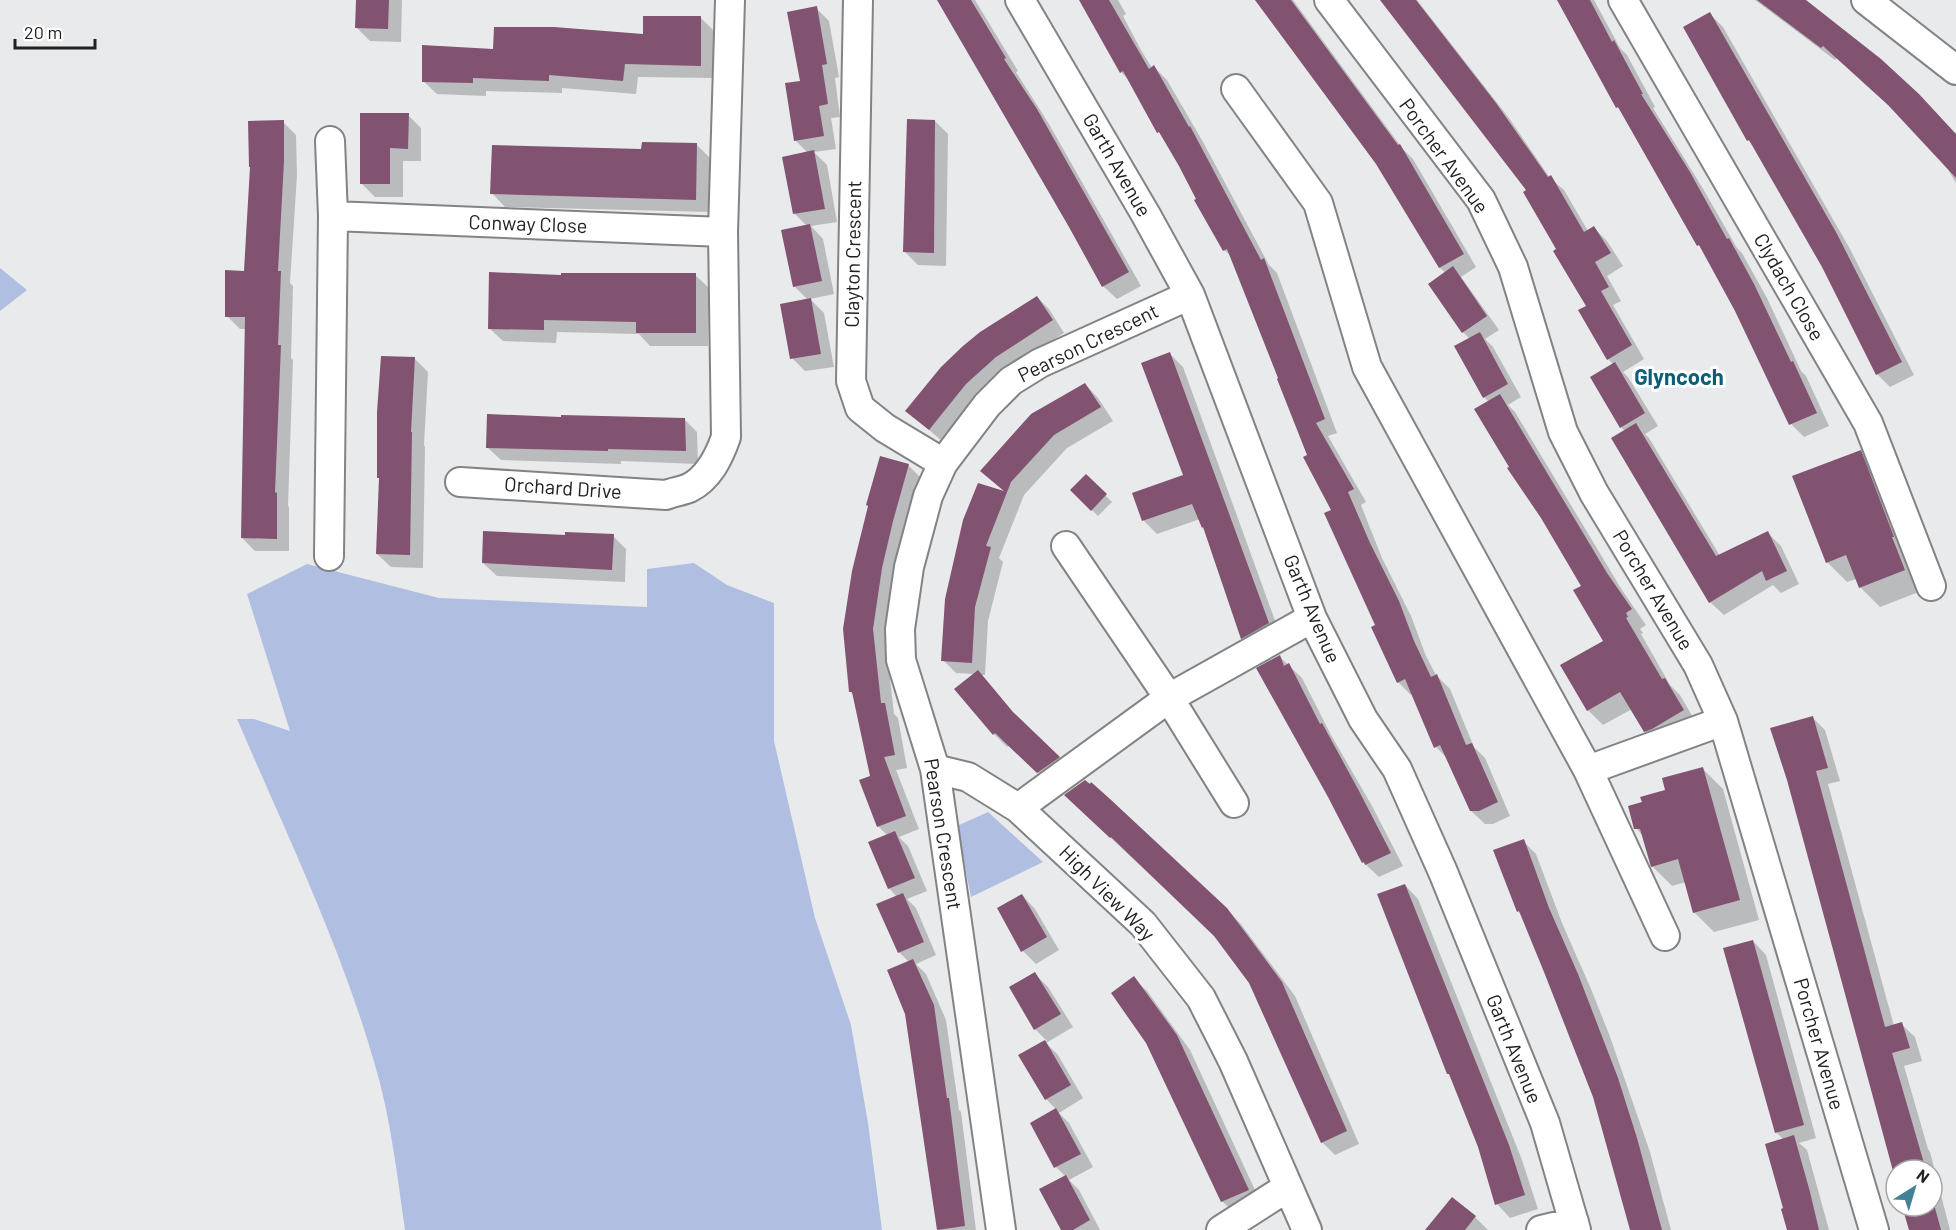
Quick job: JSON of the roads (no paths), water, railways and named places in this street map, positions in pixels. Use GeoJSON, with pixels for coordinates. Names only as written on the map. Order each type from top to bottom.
{"type":"FeatureCollection","features":[{"type":"Feature","properties":{"kind":"street"},"geometry":{"type":"LineString","coordinates":[[723,232],[730,0]]}},
{"type":"Feature","properties":{"kind":"street","name":"Clayton Crescent"},"geometry":{"type":"LineString","coordinates":[[858,0],[850,381],[860,408],[885,428],[943,463]]}},
{"type":"Feature","properties":{"kind":"street","name":"Garth Avenue"},"geometry":{"type":"LineString","coordinates":[[1020,0],[1146,215],[1190,295],[1312,618],[1362,719],[1397,769],[1443,873],[1545,1123],[1575,1226]]}},
{"type":"Feature","properties":{"kind":"street","name":"Porcher Avenue"},"geometry":{"type":"LineString","coordinates":[[1329,0],[1481,200],[1513,267],[1563,432],[1594,493],[1698,665],[1723,721],[1874,1230]]}},
{"type":"Feature","properties":{"kind":"street","name":"Clydach Close"},"geometry":{"type":"LineString","coordinates":[[1623,0],[1868,423],[1931,586]]}},
{"type":"Feature","properties":{"kind":"street"},"geometry":{"type":"LineString","coordinates":[[1866,0],[1956,70]]}},
{"type":"Feature","properties":{"kind":"street"},"geometry":{"type":"LineString","coordinates":[[1236,89],[1318,203],[1367,367],[1588,770],[1665,936]]}},
{"type":"Feature","properties":{"kind":"street"},"geometry":{"type":"LineString","coordinates":[[329,556],[333,216],[330,141]]}},
{"type":"Feature","properties":{"kind":"street","name":"Conway Close"},"geometry":{"type":"LineString","coordinates":[[333,216],[723,232]]}},
{"type":"Feature","properties":{"kind":"street","name":"Orchard Drive"},"geometry":{"type":"LineString","coordinates":[[460,482],[666,495],[689,488],[702,479],[718,457],[726,437],[723,232]]}},
{"type":"Feature","properties":{"kind":"street","name":"Pearson Crescent"},"geometry":{"type":"LineString","coordinates":[[1001,1230],[936,769],[901,660],[900,629],[909,567],[928,496],[943,463],[987,405],[1011,381],[1040,363],[1190,295]]}},
{"type":"Feature","properties":{"kind":"street"},"geometry":{"type":"LineString","coordinates":[[1066,546],[1169,698],[1234,803]]}},
{"type":"Feature","properties":{"kind":"street"},"geometry":{"type":"LineString","coordinates":[[1018,808],[1169,698],[1312,618]]}},
{"type":"Feature","properties":{"kind":"street"},"geometry":{"type":"LineString","coordinates":[[1588,770],[1723,721]]}},
{"type":"Feature","properties":{"kind":"street","name":"High View Way"},"geometry":{"type":"LineString","coordinates":[[936,769],[968,777],[1018,808],[1143,924],[1201,998],[1233,1062],[1307,1230]]}},
{"type":"Feature","properties":{"kind":"street"},"geometry":{"type":"LineString","coordinates":[[1221,1230],[1288,1187]]}},
{"type":"Feature","properties":{"kind":"street"},"geometry":{"type":"LineString","coordinates":[[1541,1230],[1575,1226]]}},
{"type":"Feature","properties":{"kind":"district","name":"Glyncoch"},"geometry":{"type":"Point","coordinates":[1679,377]}}]}
